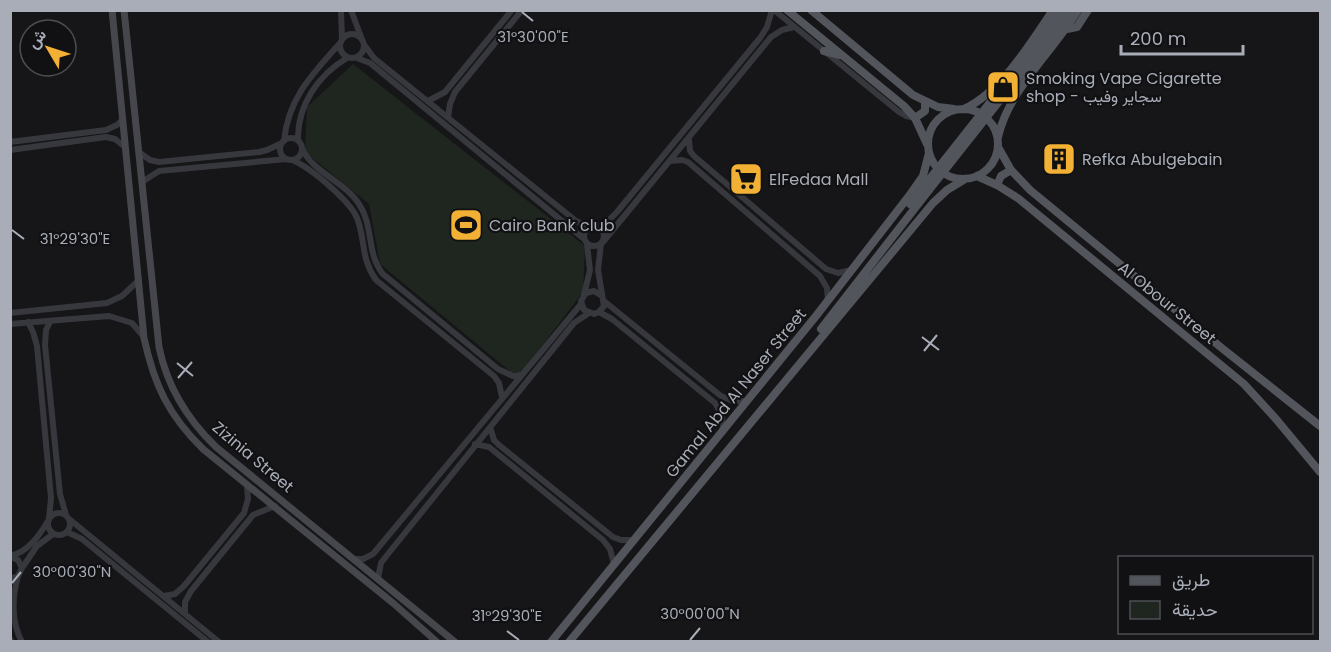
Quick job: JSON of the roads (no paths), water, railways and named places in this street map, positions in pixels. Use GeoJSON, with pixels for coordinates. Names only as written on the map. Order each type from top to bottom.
{"type":"FeatureCollection","features":[{"type":"Feature","properties":{"kind":"main road","name":"Zizinia Street"},"geometry":{"type":"LineString","coordinates":[[112,10],[144,338],[162,397],[187,433],[203,449],[393,603],[437,642]]}},
{"type":"Feature","properties":{"kind":"main road","name":"Zizinia Street"},"geometry":{"type":"LineString","coordinates":[[124,10],[159,347],[174,392],[192,421],[212,442],[455,642]]}},
{"type":"Feature","properties":{"kind":"main road"},"geometry":{"type":"LineString","coordinates":[[787,10],[904,106],[915,118],[940,171],[952,177],[966,179],[977,176],[992,164],[1009,106],[1067,29],[1078,10]]}},
{"type":"Feature","properties":{"kind":"main road"},"geometry":{"type":"LineString","coordinates":[[811,10],[913,95],[938,107],[972,110],[986,117],[992,123],[998,143]]}},
{"type":"Feature","properties":{"kind":"main road"},"geometry":{"type":"LineString","coordinates":[[929,151],[930,131],[935,123],[950,112],[977,102],[988,92],[1021,55],[1053,10]]}},
{"type":"Feature","properties":{"kind":"main road"},"geometry":{"type":"LineString","coordinates":[[816,316],[829,307],[1009,83],[1061,10]]}},
{"type":"Feature","properties":{"kind":"main road"},"geometry":{"type":"LineString","coordinates":[[1009,83],[1044,46],[1069,10]]}},
{"type":"Feature","properties":{"kind":"main road"},"geometry":{"type":"LineString","coordinates":[[1067,29],[1077,27],[1088,10]]}},
{"type":"Feature","properties":{"kind":"main road"},"geometry":{"type":"LineString","coordinates":[[824,51],[842,56]]}},
{"type":"Feature","properties":{"kind":"main road"},"geometry":{"type":"LineString","coordinates":[[988,92],[988,100],[992,106],[1002,110],[1009,106]]}},
{"type":"Feature","properties":{"kind":"main road"},"geometry":{"type":"LineString","coordinates":[[915,118],[925,111],[925,102]]}},
{"type":"Feature","properties":{"kind":"main road","name":"Al Obour Street"},"geometry":{"type":"LineString","coordinates":[[998,143],[1011,170],[1025,185],[1222,349],[1320,426]]}},
{"type":"Feature","properties":{"kind":"main road","name":"Gamal Abd Al Naser Street"},"geometry":{"type":"LineString","coordinates":[[551,642],[852,270],[924,186],[929,151]]}},
{"type":"Feature","properties":{"kind":"main road"},"geometry":{"type":"LineString","coordinates":[[997,185],[1001,176],[1011,170]]}},
{"type":"Feature","properties":{"kind":"main road","name":"Al Obour Street"},"geometry":{"type":"LineString","coordinates":[[977,176],[1019,199],[1232,373],[1266,407],[1320,472]]}},
{"type":"Feature","properties":{"kind":"main road","name":"Gamal Abd Al Naser Street"},"geometry":{"type":"LineString","coordinates":[[569,642],[942,194],[966,179]]}},
{"type":"Feature","properties":{"kind":"main road"},"geometry":{"type":"LineString","coordinates":[[809,352],[821,328],[924,186],[934,185],[942,194]]}},
{"type":"Feature","properties":{"kind":"main road"},"geometry":{"type":"LineString","coordinates":[[157,385],[163,387],[169,381]]}},
{"type":"Feature","properties":{"kind":"main road"},"geometry":{"type":"LineString","coordinates":[[162,397],[174,392]]}},
{"type":"Feature","properties":{"kind":"main road"},"geometry":{"type":"LineString","coordinates":[[312,538],[319,529]]}},
{"type":"Feature","properties":{"kind":"street"},"geometry":{"type":"LineString","coordinates":[[341,10],[341,51],[347,58]]}},
{"type":"Feature","properties":{"kind":"street"},"geometry":{"type":"LineString","coordinates":[[351,10],[365,46],[374,58],[576,221],[589,227],[597,226],[613,217],[766,28],[773,10],[899,112],[906,117],[915,118]]}},
{"type":"Feature","properties":{"kind":"street"},"geometry":{"type":"LineString","coordinates":[[428,101],[445,92],[512,10]]}},
{"type":"Feature","properties":{"kind":"street"},"geometry":{"type":"LineString","coordinates":[[448,117],[455,92],[522,10]]}},
{"type":"Feature","properties":{"kind":"street"},"geometry":{"type":"LineString","coordinates":[[521,375],[505,374],[383,274],[373,260],[368,223],[360,205],[348,191],[310,160],[298,140],[299,117],[309,96],[331,69],[347,58],[357,58],[370,63],[594,247],[602,243],[774,34],[794,27]]}},
{"type":"Feature","properties":{"kind":"street"},"geometry":{"type":"LineString","coordinates":[[766,28],[774,34]]}},
{"type":"Feature","properties":{"kind":"street"},"geometry":{"type":"LineString","coordinates":[[361,37],[350,34],[341,41],[297,96],[288,115],[281,153],[289,160],[304,167],[348,204],[357,218],[363,254],[376,280],[494,376],[501,390],[502,399]]}},
{"type":"Feature","properties":{"kind":"street"},"geometry":{"type":"LineString","coordinates":[[357,58],[362,54],[365,46]]}},
{"type":"Feature","properties":{"kind":"street"},"geometry":{"type":"LineString","coordinates":[[10,142],[106,130],[122,120]]}},
{"type":"Feature","properties":{"kind":"street"},"geometry":{"type":"LineString","coordinates":[[10,150],[106,137],[115,139],[125,147]]}},
{"type":"Feature","properties":{"kind":"street"},"geometry":{"type":"LineString","coordinates":[[140,153],[150,160],[159,162],[259,152],[291,138],[298,140]]}},
{"type":"Feature","properties":{"kind":"street"},"geometry":{"type":"LineString","coordinates":[[689,138],[690,151],[699,160],[826,269],[838,273],[852,270]]}},
{"type":"Feature","properties":{"kind":"street"},"geometry":{"type":"LineString","coordinates":[[142,182],[159,171],[289,160],[300,156],[302,148]]}},
{"type":"Feature","properties":{"kind":"street"},"geometry":{"type":"LineString","coordinates":[[150,160],[151,176]]}},
{"type":"Feature","properties":{"kind":"street"},"geometry":{"type":"LineString","coordinates":[[670,162],[682,160],[693,166],[814,271],[825,281],[828,301]]}},
{"type":"Feature","properties":{"kind":"street"},"geometry":{"type":"LineString","coordinates":[[693,166],[699,160]]}},
{"type":"Feature","properties":{"kind":"street"},"geometry":{"type":"LineString","coordinates":[[653,168],[660,173]]}},
{"type":"Feature","properties":{"kind":"street"},"geometry":{"type":"LineString","coordinates":[[597,226],[604,234],[598,270],[604,306],[599,312]]}},
{"type":"Feature","properties":{"kind":"street"},"geometry":{"type":"LineString","coordinates":[[378,578],[381,563],[576,316],[590,270],[585,231],[589,227]]}},
{"type":"Feature","properties":{"kind":"street"},"geometry":{"type":"LineString","coordinates":[[814,271],[820,264]]}},
{"type":"Feature","properties":{"kind":"street"},"geometry":{"type":"LineString","coordinates":[[10,314],[99,305],[122,296],[139,280]]}},
{"type":"Feature","properties":{"kind":"street"},"geometry":{"type":"LineString","coordinates":[[584,295],[592,291],[603,298],[721,396],[733,401],[747,401]]}},
{"type":"Feature","properties":{"kind":"street"},"geometry":{"type":"LineString","coordinates":[[402,302],[408,296]]}},
{"type":"Feature","properties":{"kind":"street"},"geometry":{"type":"LineString","coordinates":[[581,304],[589,313]]}},
{"type":"Feature","properties":{"kind":"street"},"geometry":{"type":"LineString","coordinates":[[99,305],[99,315]]}},
{"type":"Feature","properties":{"kind":"street"},"geometry":{"type":"LineString","coordinates":[[356,559],[369,556],[379,547],[521,375],[576,316],[599,312],[612,320],[715,403],[722,415],[723,430]]}},
{"type":"Feature","properties":{"kind":"street"},"geometry":{"type":"LineString","coordinates":[[10,324],[50,322],[99,315],[124,319],[132,323],[144,338]]}},
{"type":"Feature","properties":{"kind":"street"},"geometry":{"type":"LineString","coordinates":[[28,322],[37,346],[51,498],[48,528],[53,534],[60,535],[67,531],[70,525],[60,494],[45,345],[46,330],[50,322]]}},
{"type":"Feature","properties":{"kind":"street"},"geometry":{"type":"LineString","coordinates":[[461,350],[466,344]]}},
{"type":"Feature","properties":{"kind":"street"},"geometry":{"type":"LineString","coordinates":[[715,403],[721,396]]}},
{"type":"Feature","properties":{"kind":"street"},"geometry":{"type":"LineString","coordinates":[[490,427],[493,438],[499,445],[617,539],[634,540]]}},
{"type":"Feature","properties":{"kind":"street"},"geometry":{"type":"LineString","coordinates":[[485,446],[487,441],[493,438]]}},
{"type":"Feature","properties":{"kind":"street"},"geometry":{"type":"LineString","coordinates":[[475,444],[494,451],[603,540],[610,549],[614,564]]}},
{"type":"Feature","properties":{"kind":"street"},"geometry":{"type":"LineString","coordinates":[[164,596],[175,594],[184,586],[243,513],[248,499],[247,485]]}},
{"type":"Feature","properties":{"kind":"street"},"geometry":{"type":"LineString","coordinates":[[185,613],[185,602],[190,591],[240,530],[253,515],[274,506]]}},
{"type":"Feature","properties":{"kind":"street"},"geometry":{"type":"LineString","coordinates":[[10,556],[27,548],[48,519],[59,512],[219,642]]}},
{"type":"Feature","properties":{"kind":"street"},"geometry":{"type":"LineString","coordinates":[[67,531],[82,539],[208,642]]}},
{"type":"Feature","properties":{"kind":"street"},"geometry":{"type":"LineString","coordinates":[[22,642],[14,619],[14,593],[18,576],[37,546],[53,534]]}},
{"type":"Feature","properties":{"kind":"street"},"geometry":{"type":"LineString","coordinates":[[610,549],[615,545],[617,539]]}},
{"type":"Feature","properties":{"kind":"street"},"geometry":{"type":"LineString","coordinates":[[379,547],[388,554]]}},
{"type":"Feature","properties":{"kind":"street"},"geometry":{"type":"LineString","coordinates":[[10,556],[18,560],[21,568]]}},
{"type":"Feature","properties":{"kind":"street"},"geometry":{"type":"LineString","coordinates":[[10,579],[18,576]]}},
{"type":"Feature","properties":{"kind":"place","name":"Smoking Vape Cigarette shop - سجاير وفيب"},"geometry":{"type":"Point","coordinates":[1003,87]}},
{"type":"Feature","properties":{"kind":"place","name":"Refka Abulgebain"},"geometry":{"type":"Point","coordinates":[1059,159]}},
{"type":"Feature","properties":{"kind":"place","name":"ElFedaa Mall"},"geometry":{"type":"Point","coordinates":[746,179]}},
{"type":"Feature","properties":{"kind":"place","name":"Cairo Bank club"},"geometry":{"type":"Point","coordinates":[466,225]}}]}
